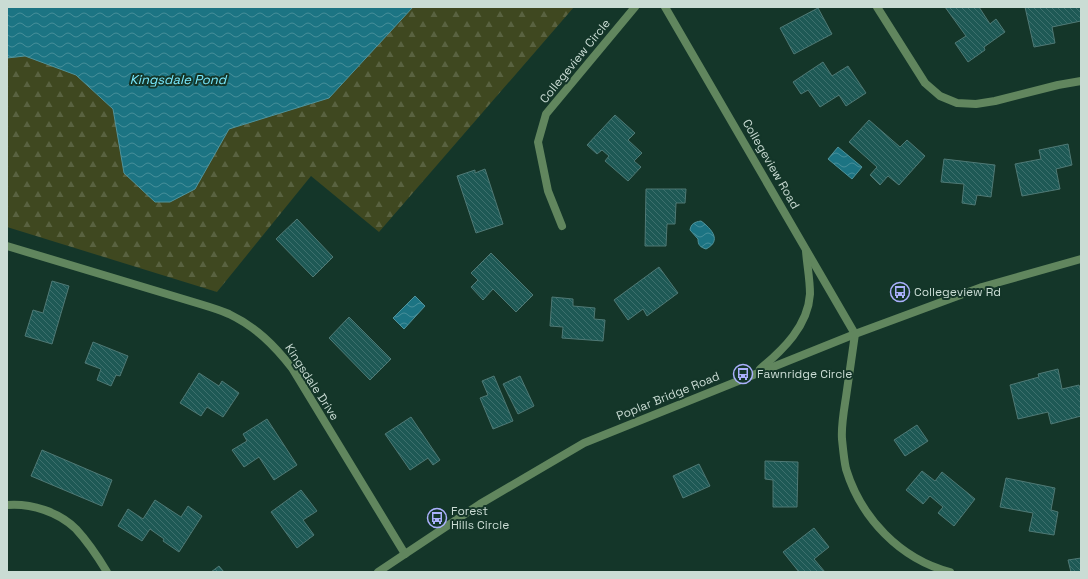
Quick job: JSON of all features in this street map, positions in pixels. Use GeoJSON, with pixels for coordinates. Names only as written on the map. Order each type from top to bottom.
{"type":"FeatureCollection","features":[{"type":"Feature","properties":{"kind":"street","name":"Collegeview Circle"},"geometry":{"type":"LineString","coordinates":[[562,226],[548,191],[538,142],[546,114],[635,7]]}},
{"type":"Feature","properties":{"kind":"street","name":"Collegeview Road"},"geometry":{"type":"LineString","coordinates":[[665,7],[855,334]]}},
{"type":"Feature","properties":{"kind":"street"},"geometry":{"type":"LineString","coordinates":[[877,7],[925,83],[940,96],[957,103],[976,104],[995,101],[1058,85],[1081,81]]}},
{"type":"Feature","properties":{"kind":"street","name":"Kingsdale Drive"},"geometry":{"type":"LineString","coordinates":[[7,246],[200,304],[229,314],[253,328],[275,347],[292,368],[405,554]]}},
{"type":"Feature","properties":{"kind":"street"},"geometry":{"type":"LineString","coordinates":[[754,374],[795,334],[805,316],[810,290],[805,248]]}},
{"type":"Feature","properties":{"kind":"street","name":"Poplar Bridge Road"},"geometry":{"type":"LineString","coordinates":[[378,572],[480,504],[584,444],[855,334],[982,287],[1081,258]]}},
{"type":"Feature","properties":{"kind":"street"},"geometry":{"type":"LineString","coordinates":[[855,334],[842,438],[846,468],[854,489],[873,521],[894,543],[920,560],[950,572]]}},
{"type":"Feature","properties":{"kind":"street"},"geometry":{"type":"LineString","coordinates":[[7,505],[35,507],[56,515],[75,528],[91,547],[107,572]]}},
{"type":"Feature","properties":{"kind":"green space"},"geometry":{"type":"Polygon","coordinates":[[[413,7],[574,7],[379,232],[311,176],[217,292],[7,227],[7,58],[25,56],[76,75],[113,109],[124,173],[195,189],[229,129],[329,98],[413,7]]]}},
{"type":"Feature","properties":{"kind":"water","name":"Kingsdale Pond"},"geometry":{"type":"Polygon","coordinates":[[[7,7],[413,7],[329,98],[229,129],[195,189],[170,202],[155,202],[124,173],[113,109],[76,75],[25,56],[7,58],[7,7]]]}},
{"type":"Feature","properties":{"kind":"water"},"geometry":{"type":"Polygon","coordinates":[[[838,147],[862,167],[852,179],[828,159],[838,147]]]}},
{"type":"Feature","properties":{"kind":"water"},"geometry":{"type":"Polygon","coordinates":[[[701,221],[712,231],[714,235],[714,242],[706,249],[700,246],[698,239],[690,230],[693,224],[701,221]]]}},
{"type":"Feature","properties":{"kind":"water"},"geometry":{"type":"Polygon","coordinates":[[[415,296],[425,306],[404,329],[393,318],[415,296]]]}},
{"type":"Feature","properties":{"kind":"building"},"geometry":{"type":"Polygon","coordinates":[[[945,7],[979,7],[990,24],[996,19],[1005,32],[984,47],[985,50],[968,62],[955,43],[966,36],[945,7]]]}},
{"type":"Feature","properties":{"kind":"building"},"geometry":{"type":"Polygon","coordinates":[[[1025,7],[1081,7],[1081,21],[1052,27],[1055,43],[1034,47],[1025,7]]]}},
{"type":"Feature","properties":{"kind":"building"},"geometry":{"type":"Polygon","coordinates":[[[818,8],[832,34],[794,54],[780,28],[818,8]]]}},
{"type":"Feature","properties":{"kind":"building"},"geometry":{"type":"Polygon","coordinates":[[[823,62],[832,76],[848,66],[866,93],[846,106],[839,95],[820,107],[808,90],[801,94],[793,82],[823,62]]]}},
{"type":"Feature","properties":{"kind":"building"},"geometry":{"type":"Polygon","coordinates":[[[615,115],[635,133],[628,140],[642,153],[634,161],[641,167],[628,181],[605,161],[609,156],[602,150],[597,154],[587,145],[615,115]]]}},
{"type":"Feature","properties":{"kind":"building"},"geometry":{"type":"Polygon","coordinates":[[[869,120],[900,147],[907,140],[925,156],[899,185],[888,176],[880,185],[870,175],[877,167],[849,142],[869,120]]]}},
{"type":"Feature","properties":{"kind":"building"},"geometry":{"type":"Polygon","coordinates":[[[1068,144],[1072,165],[1056,169],[1060,189],[1022,196],[1015,164],[1041,159],[1039,150],[1068,144]]]}},
{"type":"Feature","properties":{"kind":"building"},"geometry":{"type":"Polygon","coordinates":[[[944,159],[995,165],[991,197],[977,195],[975,205],[962,203],[964,184],[941,182],[944,159]]]}},
{"type":"Feature","properties":{"kind":"building"},"geometry":{"type":"Polygon","coordinates":[[[485,169],[503,224],[476,233],[457,176],[475,170],[475,173],[485,169]]]}},
{"type":"Feature","properties":{"kind":"building"},"geometry":{"type":"Polygon","coordinates":[[[646,189],[686,189],[685,203],[676,203],[675,224],[667,224],[666,246],[645,246],[646,189]]]}},
{"type":"Feature","properties":{"kind":"building"},"geometry":{"type":"Polygon","coordinates":[[[297,219],[333,257],[313,277],[276,239],[297,219]]]}},
{"type":"Feature","properties":{"kind":"building"},"geometry":{"type":"Polygon","coordinates":[[[491,253],[533,295],[516,312],[493,289],[483,300],[471,287],[478,280],[471,273],[491,253]]]}},
{"type":"Feature","properties":{"kind":"building"},"geometry":{"type":"Polygon","coordinates":[[[659,267],[678,293],[647,316],[643,309],[628,320],[614,300],[659,267]]]}},
{"type":"Feature","properties":{"kind":"building"},"geometry":{"type":"Polygon","coordinates":[[[52,281],[69,286],[52,344],[25,336],[33,310],[43,313],[52,281]]]}},
{"type":"Feature","properties":{"kind":"building"},"geometry":{"type":"Polygon","coordinates":[[[552,297],[573,299],[573,306],[595,308],[594,319],[605,320],[603,341],[562,338],[563,327],[550,326],[552,297]]]}},
{"type":"Feature","properties":{"kind":"building"},"geometry":{"type":"Polygon","coordinates":[[[349,317],[391,359],[370,380],[329,338],[349,317]]]}},
{"type":"Feature","properties":{"kind":"building"},"geometry":{"type":"Polygon","coordinates":[[[93,342],[128,356],[120,376],[116,375],[111,386],[97,380],[101,369],[85,363],[93,342]]]}},
{"type":"Feature","properties":{"kind":"building"},"geometry":{"type":"Polygon","coordinates":[[[1058,369],[1062,389],[1079,385],[1081,392],[1081,416],[1051,424],[1048,412],[1018,419],[1010,385],[1039,377],[1038,374],[1058,369]]]}},
{"type":"Feature","properties":{"kind":"building"},"geometry":{"type":"Polygon","coordinates":[[[199,373],[219,386],[222,381],[239,393],[223,417],[207,407],[201,416],[180,403],[199,373]]]}},
{"type":"Feature","properties":{"kind":"building"},"geometry":{"type":"Polygon","coordinates":[[[494,376],[513,421],[493,429],[480,398],[488,395],[482,381],[494,376]]]}},
{"type":"Feature","properties":{"kind":"building"},"geometry":{"type":"Polygon","coordinates":[[[520,376],[534,406],[518,414],[503,384],[520,376]]]}},
{"type":"Feature","properties":{"kind":"building"},"geometry":{"type":"Polygon","coordinates":[[[411,417],[440,460],[433,465],[428,458],[410,470],[385,434],[411,417]]]}},
{"type":"Feature","properties":{"kind":"building"},"geometry":{"type":"Polygon","coordinates":[[[267,419],[297,465],[274,480],[259,457],[244,467],[232,450],[247,441],[243,434],[267,419]]]}},
{"type":"Feature","properties":{"kind":"building"},"geometry":{"type":"Polygon","coordinates":[[[917,425],[928,441],[905,456],[894,440],[917,425]]]}},
{"type":"Feature","properties":{"kind":"building"},"geometry":{"type":"Polygon","coordinates":[[[42,450],[112,480],[102,506],[31,476],[42,450]]]}},
{"type":"Feature","properties":{"kind":"building"},"geometry":{"type":"Polygon","coordinates":[[[765,461],[798,462],[797,507],[773,507],[773,480],[765,479],[765,461]]]}},
{"type":"Feature","properties":{"kind":"building"},"geometry":{"type":"Polygon","coordinates":[[[699,464],[710,486],[683,498],[673,476],[699,464]]]}},
{"type":"Feature","properties":{"kind":"building"},"geometry":{"type":"Polygon","coordinates":[[[922,471],[935,481],[942,472],[975,499],[954,526],[938,513],[943,507],[930,496],[923,504],[906,490],[922,471]]]}},
{"type":"Feature","properties":{"kind":"building"},"geometry":{"type":"Polygon","coordinates":[[[1006,478],[1055,488],[1051,510],[1058,512],[1054,535],[1029,531],[1033,513],[1000,507],[1006,478]]]}},
{"type":"Feature","properties":{"kind":"building"},"geometry":{"type":"Polygon","coordinates":[[[301,490],[317,511],[303,520],[314,535],[297,548],[271,512],[301,490]]]}},
{"type":"Feature","properties":{"kind":"building"},"geometry":{"type":"Polygon","coordinates":[[[155,500],[181,517],[188,506],[202,516],[179,552],[163,541],[164,539],[150,529],[142,541],[118,526],[128,509],[143,519],[155,500]]]}},
{"type":"Feature","properties":{"kind":"building"},"geometry":{"type":"Polygon","coordinates":[[[814,528],[829,547],[814,559],[825,572],[799,572],[783,552],[814,528]]]}},
{"type":"Feature","properties":{"kind":"building"},"geometry":{"type":"Polygon","coordinates":[[[1081,558],[1081,572],[1071,572],[1068,560],[1081,558]]]}},
{"type":"Feature","properties":{"kind":"building"},"geometry":{"type":"Polygon","coordinates":[[[219,566],[224,572],[211,572],[219,566]]]}},
{"type":"Feature","properties":{"kind":"place","name":"Collegeview Rd"},"geometry":{"type":"Point","coordinates":[900,292]}},
{"type":"Feature","properties":{"kind":"place","name":"Fawnridge Circle"},"geometry":{"type":"Point","coordinates":[743,374]}},
{"type":"Feature","properties":{"kind":"place","name":"Forest Hills Circle"},"geometry":{"type":"Point","coordinates":[437,518]}}]}
